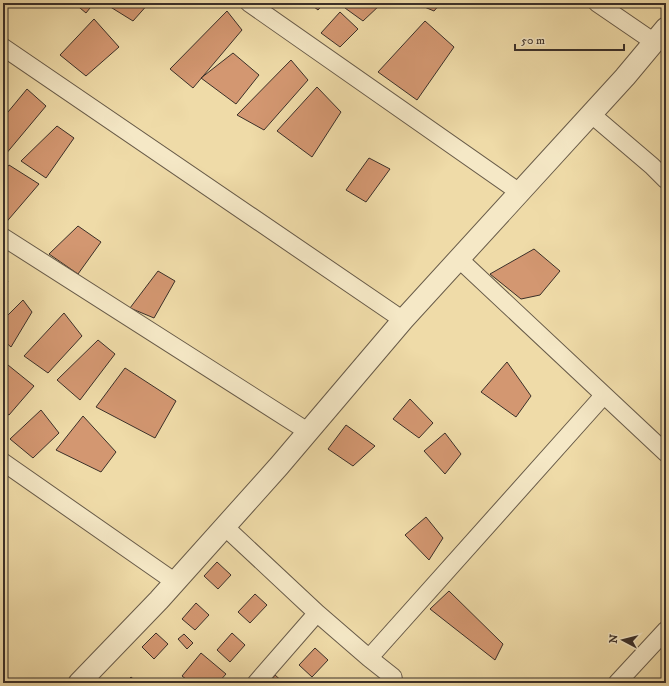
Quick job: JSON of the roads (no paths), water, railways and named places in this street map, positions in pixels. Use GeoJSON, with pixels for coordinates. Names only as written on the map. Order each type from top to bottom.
{"type":"FeatureCollection","features":[{"type":"Feature","properties":{"kind":"street"},"geometry":{"type":"LineString","coordinates":[[249,3],[519,192]]}},
{"type":"Feature","properties":{"kind":"street"},"geometry":{"type":"LineString","coordinates":[[79,683],[225,527],[403,320],[591,114],[660,35],[597,3]]}},
{"type":"Feature","properties":{"kind":"street"},"geometry":{"type":"LineString","coordinates":[[3,47],[403,320]]}},
{"type":"Feature","properties":{"kind":"street"},"geometry":{"type":"LineString","coordinates":[[591,114],[652,166],[666,180]]}},
{"type":"Feature","properties":{"kind":"street"},"geometry":{"type":"LineString","coordinates":[[3,237],[307,431]]}},
{"type":"Feature","properties":{"kind":"street"},"geometry":{"type":"LineString","coordinates":[[459,259],[666,453]]}},
{"type":"Feature","properties":{"kind":"street"},"geometry":{"type":"LineString","coordinates":[[369,658],[604,395]]}},
{"type":"Feature","properties":{"kind":"street"},"geometry":{"type":"LineString","coordinates":[[3,462],[175,582]]}},
{"type":"Feature","properties":{"kind":"street"},"geometry":{"type":"LineString","coordinates":[[225,527],[317,613],[393,677],[394,683]]}},
{"type":"Feature","properties":{"kind":"street"},"geometry":{"type":"LineString","coordinates":[[256,683],[317,613]]}},
{"type":"Feature","properties":{"kind":"street"},"geometry":{"type":"LineString","coordinates":[[617,683],[666,630]]}}]}
